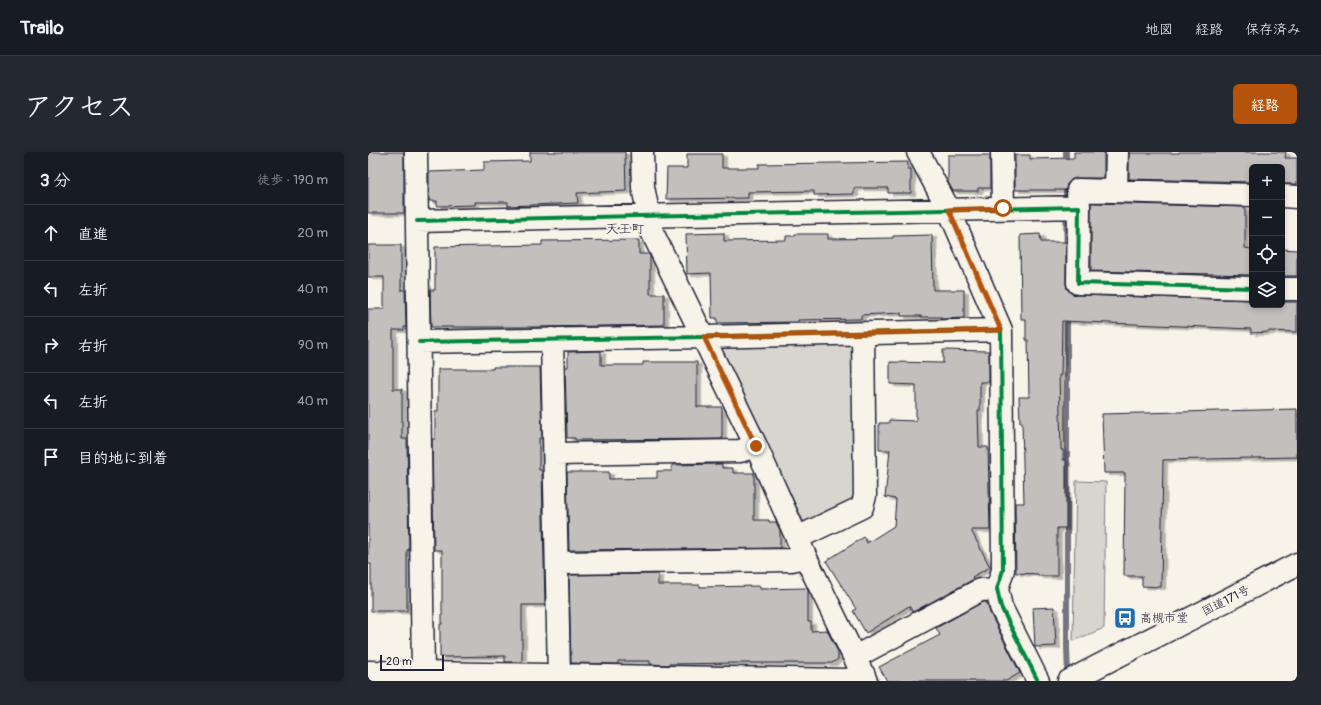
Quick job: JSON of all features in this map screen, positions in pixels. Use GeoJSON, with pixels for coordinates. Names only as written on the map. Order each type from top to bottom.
{"type":"FeatureCollection","features":[{"type":"Feature","properties":{"kind":"main road"},"geometry":{"type":"LineString","coordinates":[[416,152],[423,672]]}},
{"type":"Feature","properties":{"kind":"main road"},"geometry":{"type":"LineString","coordinates":[[642,152],[643,187],[652,232],[704,337],[756,446],[801,547],[862,671]]}},
{"type":"Feature","properties":{"kind":"main road"},"geometry":{"type":"LineString","coordinates":[[918,152],[949,210],[1001,330],[1002,570],[997,589],[1001,607],[1038,681]]}},
{"type":"Feature","properties":{"kind":"main road"},"geometry":{"type":"LineString","coordinates":[[1002,152],[1003,208]]}},
{"type":"Feature","properties":{"kind":"main road"},"geometry":{"type":"LineString","coordinates":[[1116,152],[1116,191]]}},
{"type":"Feature","properties":{"kind":"main road"},"geometry":{"type":"LineString","coordinates":[[1249,195],[1078,190],[1078,283],[1249,288]]}},
{"type":"Feature","properties":{"kind":"main road"},"geometry":{"type":"LineString","coordinates":[[1285,196],[1297,197]]}},
{"type":"Feature","properties":{"kind":"main road"},"geometry":{"type":"LineString","coordinates":[[417,221],[1078,207]]}},
{"type":"Feature","properties":{"kind":"main road"},"geometry":{"type":"LineString","coordinates":[[1285,289],[1297,289]]}},
{"type":"Feature","properties":{"kind":"main road"},"geometry":{"type":"LineString","coordinates":[[419,342],[1001,330]]}},
{"type":"Feature","properties":{"kind":"main road"},"geometry":{"type":"LineString","coordinates":[[557,563],[792,560],[801,547],[862,507],[865,496],[863,334]]}},
{"type":"Feature","properties":{"kind":"main road"},"geometry":{"type":"LineString","coordinates":[[552,339],[559,676]]}},
{"type":"Feature","properties":{"kind":"main road"},"geometry":{"type":"LineString","coordinates":[[555,454],[740,451],[756,446]]}},
{"type":"Feature","properties":{"kind":"main road","name":"国道171号"},"geometry":{"type":"LineString","coordinates":[[1069,681],[1297,564]]}},
{"type":"Feature","properties":{"kind":"main road"},"geometry":{"type":"LineString","coordinates":[[368,672],[847,680],[980,590],[997,589]]}},
{"type":"Feature","properties":{"kind":"shaded area"},"geometry":{"type":"Polygon","coordinates":[[[849,340],[856,347],[857,497],[813,525],[804,522],[720,348],[724,342],[849,340]]]}},
{"type":"Feature","properties":{"kind":"shaded area"},"geometry":{"type":"Polygon","coordinates":[[[1076,481],[1106,482],[1104,628],[1073,641],[1076,481]]]}},
{"type":"Feature","properties":{"kind":"building"},"geometry":{"type":"Polygon","coordinates":[[[368,152],[404,152],[404,213],[368,213],[368,152]]]}},
{"type":"Feature","properties":{"kind":"building"},"geometry":{"type":"Polygon","coordinates":[[[530,152],[625,152],[626,191],[577,193],[578,203],[508,206],[508,202],[475,202],[475,205],[437,206],[437,201],[429,201],[429,172],[484,170],[484,162],[530,161],[530,152]]]}},
{"type":"Feature","properties":{"kind":"building"},"geometry":{"type":"Polygon","coordinates":[[[1074,152],[1104,152],[1104,178],[1072,179],[1067,184],[1066,190],[1015,190],[1015,155],[1030,155],[1030,159],[1074,158],[1074,152]]]}},
{"type":"Feature","properties":{"kind":"building"},"geometry":{"type":"Polygon","coordinates":[[[1286,152],[1285,158],[1297,158],[1297,184],[1285,184],[1285,164],[1249,164],[1249,182],[1129,179],[1129,153],[1286,152]]]}},
{"type":"Feature","properties":{"kind":"building"},"geometry":{"type":"Polygon","coordinates":[[[687,154],[722,154],[722,168],[759,168],[759,164],[908,162],[908,169],[911,169],[911,193],[888,193],[888,188],[854,188],[854,194],[814,195],[814,191],[748,192],[748,198],[666,199],[667,168],[687,168],[687,154]]]}},
{"type":"Feature","properties":{"kind":"building"},"geometry":{"type":"Polygon","coordinates":[[[948,155],[990,155],[990,188],[978,188],[978,191],[953,191],[948,182],[948,155]]]}},
{"type":"Feature","properties":{"kind":"building"},"geometry":{"type":"Polygon","coordinates":[[[1091,203],[1245,207],[1245,248],[1249,249],[1249,275],[1091,271],[1091,203]]]}},
{"type":"Feature","properties":{"kind":"building"},"geometry":{"type":"Polygon","coordinates":[[[724,233],[724,241],[786,240],[786,236],[795,236],[795,234],[828,234],[828,239],[893,238],[893,236],[932,235],[933,290],[964,290],[964,318],[941,319],[941,317],[901,316],[901,313],[861,315],[861,319],[798,320],[798,322],[717,323],[717,318],[712,318],[711,273],[687,274],[686,234],[724,233]]]}},
{"type":"Feature","properties":{"kind":"building"},"geometry":{"type":"Polygon","coordinates":[[[1040,234],[1041,242],[1066,242],[1067,289],[1071,293],[1077,295],[1249,300],[1249,308],[1285,308],[1285,302],[1297,302],[1297,332],[1269,331],[1251,333],[1251,329],[1062,321],[1061,375],[1059,375],[1061,450],[1063,450],[1063,460],[1066,460],[1066,528],[1057,528],[1057,576],[1038,576],[1038,574],[1016,573],[1015,503],[1024,503],[1022,422],[1020,422],[1019,397],[1029,397],[1026,319],[1021,319],[1020,235],[1040,234]]]}},
{"type":"Feature","properties":{"kind":"building"},"geometry":{"type":"Polygon","coordinates":[[[639,240],[639,254],[649,254],[650,256],[650,294],[664,294],[664,325],[431,327],[430,290],[435,290],[435,247],[542,245],[542,241],[639,240]]]}},
{"type":"Feature","properties":{"kind":"building"},"geometry":{"type":"Polygon","coordinates":[[[368,245],[401,245],[401,290],[405,290],[406,327],[404,327],[404,330],[393,330],[393,389],[402,389],[402,439],[407,439],[409,550],[407,550],[407,611],[371,611],[371,564],[368,564],[368,309],[384,309],[384,277],[368,277],[368,245]]]}},
{"type":"Feature","properties":{"kind":"building"},"geometry":{"type":"Polygon","coordinates":[[[1285,249],[1297,250],[1297,276],[1285,276],[1285,249]]]}},
{"type":"Feature","properties":{"kind":"building"},"geometry":{"type":"Polygon","coordinates":[[[943,350],[989,351],[989,382],[980,382],[980,410],[978,410],[979,447],[988,447],[990,530],[971,530],[990,567],[972,577],[974,579],[913,612],[909,606],[866,633],[853,611],[856,609],[826,561],[864,537],[867,543],[894,526],[896,499],[885,497],[890,450],[879,450],[879,423],[889,423],[889,420],[916,421],[916,385],[890,384],[890,362],[943,363],[943,350]]]}},
{"type":"Feature","properties":{"kind":"building"},"geometry":{"type":"Polygon","coordinates":[[[601,351],[601,365],[643,365],[643,362],[697,362],[697,407],[722,407],[722,439],[575,440],[575,438],[567,438],[565,367],[568,367],[568,352],[601,351]]]}},
{"type":"Feature","properties":{"kind":"building"},"geometry":{"type":"Polygon","coordinates":[[[493,367],[540,367],[542,438],[539,438],[539,470],[542,472],[545,605],[522,605],[522,662],[505,662],[505,656],[440,657],[440,624],[442,624],[442,550],[434,550],[432,439],[435,439],[435,411],[438,411],[438,369],[493,369],[493,367]]]}},
{"type":"Feature","properties":{"kind":"building"},"geometry":{"type":"Polygon","coordinates":[[[1297,409],[1297,457],[1163,460],[1161,587],[1142,586],[1142,576],[1124,576],[1125,473],[1104,473],[1102,414],[1297,409]]]}},
{"type":"Feature","properties":{"kind":"building"},"geometry":{"type":"Polygon","coordinates":[[[722,464],[722,468],[733,468],[733,473],[754,473],[754,520],[769,520],[769,522],[776,522],[780,530],[780,548],[569,550],[567,472],[609,472],[609,479],[657,478],[657,471],[672,471],[672,465],[722,464]]]}},
{"type":"Feature","properties":{"kind":"building"},"geometry":{"type":"Polygon","coordinates":[[[658,574],[658,585],[700,585],[700,587],[760,586],[760,589],[807,588],[808,622],[811,622],[811,631],[827,630],[838,652],[838,659],[832,663],[668,665],[650,664],[650,661],[618,661],[618,664],[571,663],[569,575],[658,574]]]}},
{"type":"Feature","properties":{"kind":"building"},"geometry":{"type":"Polygon","coordinates":[[[983,602],[986,602],[1020,673],[1006,681],[887,681],[879,667],[940,635],[936,628],[983,602]]]}},
{"type":"Feature","properties":{"kind":"building"},"geometry":{"type":"Polygon","coordinates":[[[1054,607],[1056,646],[1035,647],[1033,608],[1054,607]]]}},
{"type":"Feature","properties":{"kind":"waterway"},"geometry":{"type":"LineString","coordinates":[[1066,152],[1066,166]]}},
{"type":"Feature","properties":{"kind":"waterway"},"geometry":{"type":"LineString","coordinates":[[1066,180],[1067,296]]}},
{"type":"Feature","properties":{"kind":"waterway"},"geometry":{"type":"LineString","coordinates":[[1067,314],[1068,676]]}},
{"type":"Feature","properties":{"kind":"cycle path"},"geometry":{"type":"LineString","coordinates":[[417,221],[1079,207],[1078,283],[1249,288]]}},
{"type":"Feature","properties":{"kind":"cycle path"},"geometry":{"type":"LineString","coordinates":[[419,342],[1001,330],[1003,570],[997,589],[1001,607],[1038,681]]}},
{"type":"Feature","properties":{"kind":"place","name":"高槻市堂"},"geometry":{"type":"Point","coordinates":[1125,618]}},
{"type":"Feature","properties":{"kind":"district","name":"天王町"},"geometry":{"type":"Point","coordinates":[625,229]}},
{"type":"Feature","properties":{"kind":"route"},"geometry":{"type":"LineString","coordinates":[[756,446],[704,337],[1001,330],[949,210],[1003,208]]}}]}
